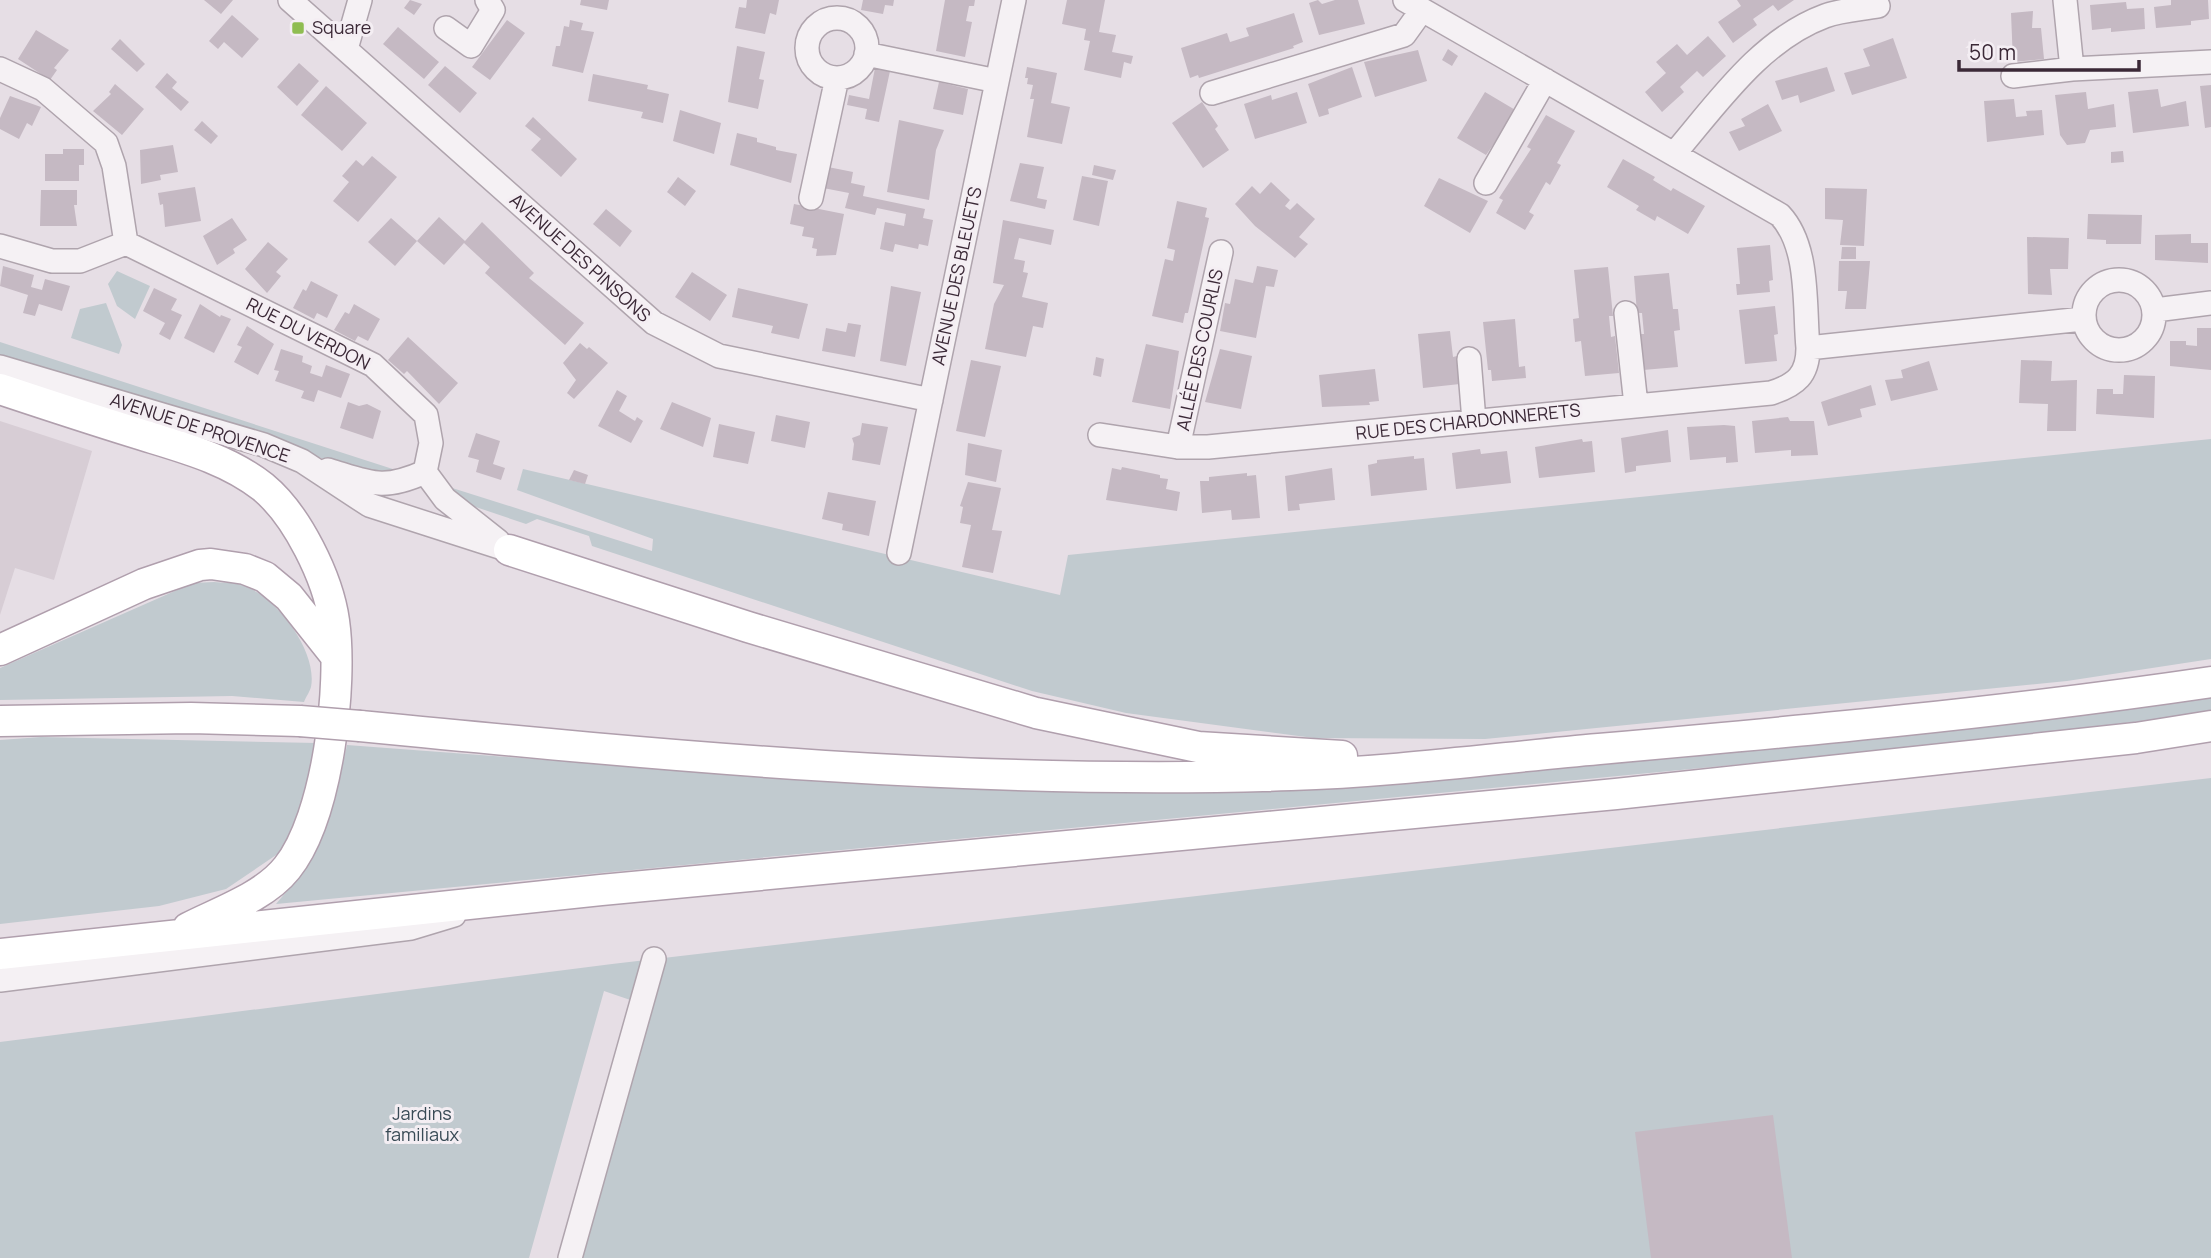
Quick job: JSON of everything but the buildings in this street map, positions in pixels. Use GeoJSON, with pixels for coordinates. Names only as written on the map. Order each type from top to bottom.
{"type":"FeatureCollection","features":[{"type":"Feature","properties":{"kind":"main road"},"geometry":{"type":"LineString","coordinates":[[0,387],[220,460],[264,488],[295,526],[313,555],[326,587],[334,621],[335,655],[327,766],[319,797],[287,867],[266,887],[171,937]]}},
{"type":"Feature","properties":{"kind":"main road"},"geometry":{"type":"LineString","coordinates":[[509,550],[748,627],[1036,713],[1198,747],[1444,763]]}},
{"type":"Feature","properties":{"kind":"main road"},"geometry":{"type":"LineString","coordinates":[[0,650],[144,584],[189,568],[211,564],[245,569],[265,578],[289,597],[335,655]]}},
{"type":"Feature","properties":{"kind":"main road"},"geometry":{"type":"LineString","coordinates":[[0,721],[191,718],[300,721],[700,758],[961,773],[1293,775],[1995,712],[2211,682]]}},
{"type":"Feature","properties":{"kind":"main road"},"geometry":{"type":"LineString","coordinates":[[0,954],[508,900],[1616,794],[2122,739],[2211,726]]}},
{"type":"Feature","properties":{"kind":"street","name":"AVENUE DES PINSONS"},"geometry":{"type":"LineString","coordinates":[[290,0],[654,323],[719,356],[931,400]]}},
{"type":"Feature","properties":{"kind":"street"},"geometry":{"type":"LineString","coordinates":[[346,49],[360,0]]}},
{"type":"Feature","properties":{"kind":"street"},"geometry":{"type":"LineString","coordinates":[[446,28],[471,46],[494,10],[487,0]]}},
{"type":"Feature","properties":{"kind":"street","name":"AVENUE DES BLEUETS"},"geometry":{"type":"LineString","coordinates":[[899,553],[1014,0]]}},
{"type":"Feature","properties":{"kind":"street"},"geometry":{"type":"LineString","coordinates":[[2065,0],[2072,69]]}},
{"type":"Feature","properties":{"kind":"street"},"geometry":{"type":"LineString","coordinates":[[1212,93],[1404,35],[1413,5]]}},
{"type":"Feature","properties":{"kind":"street","name":"RUE DES CHARDONNERETS"},"geometry":{"type":"LineString","coordinates":[[1100,435],[1178,447],[1208,447],[1770,393],[1787,388],[1801,378],[1808,364],[1808,348],[1798,246],[1793,229],[1780,215],[1413,5]]}},
{"type":"Feature","properties":{"kind":"street"},"geometry":{"type":"LineString","coordinates":[[1674,154],[1728,89],[1779,42],[1825,16],[1878,6]]}},
{"type":"Feature","properties":{"kind":"street"},"geometry":{"type":"LineString","coordinates":[[851,10],[863,34],[866,54],[856,71],[837,78],[818,72],[812,65],[806,46],[808,37],[821,22],[851,10]]}},
{"type":"Feature","properties":{"kind":"street"},"geometry":{"type":"LineString","coordinates":[[866,54],[997,81]]}},
{"type":"Feature","properties":{"kind":"street"},"geometry":{"type":"LineString","coordinates":[[2013,76],[2072,69],[2211,62]]}},
{"type":"Feature","properties":{"kind":"street"},"geometry":{"type":"LineString","coordinates":[[0,69],[43,89],[106,143],[114,166],[126,243],[80,261],[52,261],[0,246]]}},
{"type":"Feature","properties":{"kind":"street"},"geometry":{"type":"LineString","coordinates":[[811,198],[837,78]]}},
{"type":"Feature","properties":{"kind":"street"},"geometry":{"type":"LineString","coordinates":[[1486,183],[1545,80]]}},
{"type":"Feature","properties":{"kind":"street","name":"RUE DU VERDON"},"geometry":{"type":"LineString","coordinates":[[126,243],[373,365],[426,415],[431,443],[425,472]]}},
{"type":"Feature","properties":{"kind":"street","name":"ALLÉE DES COURLIS"},"geometry":{"type":"LineString","coordinates":[[1178,447],[1221,252]]}},
{"type":"Feature","properties":{"kind":"street"},"geometry":{"type":"LineString","coordinates":[[2122,281],[2136,285],[2149,296],[2155,310],[2154,327],[2146,338],[2132,346],[2114,349],[2101,346],[2092,338],[2083,319],[2085,303],[2094,291],[2105,284],[2122,281]]}},
{"type":"Feature","properties":{"kind":"street"},"geometry":{"type":"LineString","coordinates":[[2155,310],[2211,303]]}},
{"type":"Feature","properties":{"kind":"street"},"geometry":{"type":"LineString","coordinates":[[1626,313],[1636,405]]}},
{"type":"Feature","properties":{"kind":"street"},"geometry":{"type":"LineString","coordinates":[[1808,348],[2083,319]]}},
{"type":"Feature","properties":{"kind":"street"},"geometry":{"type":"LineString","coordinates":[[1469,359],[1474,421]]}},
{"type":"Feature","properties":{"kind":"street","name":"AVENUE DE PROVENCE"},"geometry":{"type":"LineString","coordinates":[[0,366],[229,433],[302,461],[369,505],[509,550]]}},
{"type":"Feature","properties":{"kind":"street"},"geometry":{"type":"LineString","coordinates":[[0,387],[41,379]]}},
{"type":"Feature","properties":{"kind":"street"},"geometry":{"type":"LineString","coordinates":[[302,461],[380,485],[399,484],[425,472],[445,499],[509,550]]}},
{"type":"Feature","properties":{"kind":"street"},"geometry":{"type":"LineString","coordinates":[[0,980],[411,928],[508,900]]}},
{"type":"Feature","properties":{"kind":"street"},"geometry":{"type":"LineString","coordinates":[[570,1258],[654,959]]}},
{"type":"Feature","properties":{"kind":"shaded area"},"geometry":{"type":"Polygon","coordinates":[[[0,421],[92,451],[54,580],[15,568],[0,615],[0,421]]]}},
{"type":"Feature","properties":{"kind":"green space"},"geometry":{"type":"Polygon","coordinates":[[[117,271],[150,286],[135,319],[117,306],[108,284],[117,271]]]}},
{"type":"Feature","properties":{"kind":"green space"},"geometry":{"type":"Polygon","coordinates":[[[106,303],[122,345],[119,354],[71,338],[80,309],[106,303]]]}},
{"type":"Feature","properties":{"kind":"green space"},"geometry":{"type":"Polygon","coordinates":[[[0,342],[402,472],[387,479],[0,355],[0,342]]]}},
{"type":"Feature","properties":{"kind":"green space"},"geometry":{"type":"Polygon","coordinates":[[[2211,439],[2211,659],[2067,681],[1485,739],[1314,738],[1126,713],[1032,691],[592,546],[589,536],[537,519],[526,524],[461,502],[449,487],[652,551],[653,539],[517,490],[523,469],[1060,595],[1068,555],[2211,439]]]}},
{"type":"Feature","properties":{"kind":"green space"},"geometry":{"type":"Polygon","coordinates":[[[193,583],[238,584],[254,590],[280,612],[291,626],[308,657],[311,673],[311,687],[304,702],[232,696],[0,700],[0,668],[193,583]]]}},
{"type":"Feature","properties":{"kind":"green space"},"geometry":{"type":"Polygon","coordinates":[[[2211,695],[2211,713],[1900,749],[276,904],[307,867],[335,800],[347,745],[922,788],[1330,786],[1897,736],[2211,695]]]}},
{"type":"Feature","properties":{"kind":"green space"},"geometry":{"type":"Polygon","coordinates":[[[41,737],[317,743],[307,791],[282,851],[226,889],[159,906],[0,924],[0,740],[41,737]]]}},
{"type":"Feature","properties":{"kind":"green space","name":"Jardins familiaux"},"geometry":{"type":"Polygon","coordinates":[[[2211,778],[2211,1258],[573,1258],[642,1004],[604,991],[529,1258],[0,1258],[0,1042],[612,964],[2211,778]]]}},
{"type":"Feature","properties":{"kind":"place","name":"Square"},"geometry":{"type":"Point","coordinates":[298,28]}}]}
